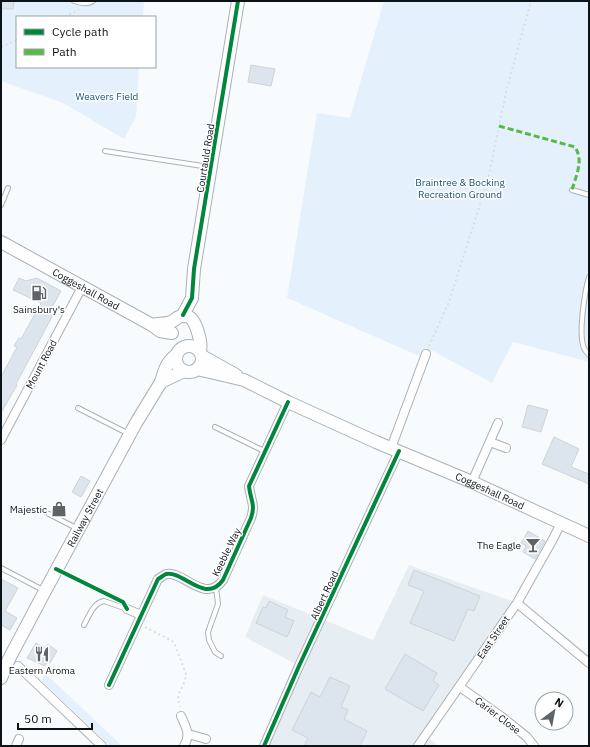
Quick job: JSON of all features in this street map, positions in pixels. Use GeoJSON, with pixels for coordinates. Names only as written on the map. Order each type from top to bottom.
{"type":"FeatureCollection","features":[{"type":"Feature","properties":{"kind":"main road","name":"Courtauld Road"},"geometry":{"type":"LineString","coordinates":[[175,326],[192,298],[194,269],[212,168],[238,1]]}},
{"type":"Feature","properties":{"kind":"main road","name":"Coggeshall Road"},"geometry":{"type":"LineString","coordinates":[[1,242],[152,325],[160,331],[175,326]]}},
{"type":"Feature","properties":{"kind":"main road"},"geometry":{"type":"LineString","coordinates":[[175,326],[180,340],[189,340],[195,334],[197,305],[192,298]]}},
{"type":"Feature","properties":{"kind":"main road"},"geometry":{"type":"LineString","coordinates":[[161,382],[184,371],[179,367],[176,361],[176,355],[171,341],[175,326],[189,316],[196,326],[201,344],[201,363],[197,369]]}},
{"type":"Feature","properties":{"kind":"main road"},"geometry":{"type":"LineString","coordinates":[[176,355],[178,351],[187,347],[194,347],[244,380]]}},
{"type":"Feature","properties":{"kind":"main road","name":"Railway Street"},"geometry":{"type":"LineString","coordinates":[[1,678],[78,529],[130,434],[161,382],[165,367],[176,355]]}},
{"type":"Feature","properties":{"kind":"main road","name":"Coggeshall Road"},"geometry":{"type":"LineString","coordinates":[[184,371],[191,372],[197,369],[244,380],[288,402],[395,450],[472,482],[589,536]]}},
{"type":"Feature","properties":{"kind":"street","name":"Mount Road"},"geometry":{"type":"LineString","coordinates":[[1,440],[82,287]]}},
{"type":"Feature","properties":{"kind":"street"},"geometry":{"type":"LineString","coordinates":[[395,450],[426,354]]}},
{"type":"Feature","properties":{"kind":"street","name":"Keeble Way"},"geometry":{"type":"LineString","coordinates":[[109,685],[158,579],[166,574],[173,575],[203,589],[216,586],[223,580],[252,518],[254,510],[248,486],[288,402]]}},
{"type":"Feature","properties":{"kind":"street"},"geometry":{"type":"LineString","coordinates":[[472,482],[498,423]]}},
{"type":"Feature","properties":{"kind":"street"},"geometry":{"type":"LineString","coordinates":[[490,442],[506,448]]}},
{"type":"Feature","properties":{"kind":"street","name":"Albert Road"},"geometry":{"type":"LineString","coordinates":[[264,746],[395,450]]}},
{"type":"Feature","properties":{"kind":"street","name":"East Street"},"geometry":{"type":"LineString","coordinates":[[418,746],[517,603],[561,523]]}},
{"type":"Feature","properties":{"kind":"street"},"geometry":{"type":"LineString","coordinates":[[517,603],[589,663]]}},
{"type":"Feature","properties":{"kind":"street"},"geometry":{"type":"LineString","coordinates":[[127,609],[141,615]]}},
{"type":"Feature","properties":{"kind":"street"},"geometry":{"type":"LineString","coordinates":[[9,660],[102,746]]}},
{"type":"Feature","properties":{"kind":"street","name":"Carier Close"},"geometry":{"type":"LineString","coordinates":[[460,687],[502,717],[527,737],[534,746]]}},
{"type":"Feature","properties":{"kind":"street"},"geometry":{"type":"LineString","coordinates":[[181,716],[188,734],[188,739],[184,746]]}},
{"type":"Feature","properties":{"kind":"street"},"geometry":{"type":"LineString","coordinates":[[188,734],[206,739]]}},
{"type":"Feature","properties":{"kind":"lane"},"geometry":{"type":"LineString","coordinates":[[74,1],[86,3],[91,3],[94,1]]}},
{"type":"Feature","properties":{"kind":"lane"},"geometry":{"type":"LineString","coordinates":[[105,151],[212,168]]}},
{"type":"Feature","properties":{"kind":"lane"},"geometry":{"type":"LineString","coordinates":[[1,205],[8,188]]}},
{"type":"Feature","properties":{"kind":"lane"},"geometry":{"type":"LineString","coordinates":[[572,190],[589,195]]}},
{"type":"Feature","properties":{"kind":"lane"},"geometry":{"type":"LineString","coordinates":[[589,277],[582,318],[581,336],[584,350],[589,355]]}},
{"type":"Feature","properties":{"kind":"lane"},"geometry":{"type":"LineString","coordinates":[[78,408],[130,434]]}},
{"type":"Feature","properties":{"kind":"lane"},"geometry":{"type":"LineString","coordinates":[[215,427],[264,451]]}},
{"type":"Feature","properties":{"kind":"lane"},"geometry":{"type":"LineString","coordinates":[[49,514],[78,529]]}},
{"type":"Feature","properties":{"kind":"lane"},"geometry":{"type":"LineString","coordinates":[[1,568],[45,591]]}},
{"type":"Feature","properties":{"kind":"lane"},"geometry":{"type":"LineString","coordinates":[[216,586],[218,604],[208,632],[209,640],[215,652],[222,656]]}},
{"type":"Feature","properties":{"kind":"lane"},"geometry":{"type":"LineString","coordinates":[[84,625],[96,604],[100,602],[104,601],[127,609]]}},
{"type":"Feature","properties":{"kind":"path"},"geometry":{"type":"LineString","coordinates":[[426,354],[448,302],[488,179],[507,88],[531,1]]}},
{"type":"Feature","properties":{"kind":"path"},"geometry":{"type":"LineString","coordinates":[[1,47],[16,40]]}},
{"type":"Feature","properties":{"kind":"path"},"geometry":{"type":"LineString","coordinates":[[137,623],[176,645],[186,674],[186,678],[178,695],[181,716]]}},
{"type":"Feature","properties":{"kind":"shaded area"},"geometry":{"type":"Polygon","coordinates":[[[409,565],[517,603],[494,635],[428,738],[439,746],[261,746],[299,666],[245,637],[263,595],[373,640],[409,565]]]}},
{"type":"Feature","properties":{"kind":"green space","name":"Weavers Field"},"geometry":{"type":"Polygon","coordinates":[[[1,1],[144,1],[143,16],[16,16],[16,68],[139,68],[136,117],[124,139],[63,103],[1,81],[1,1]]]}},
{"type":"Feature","properties":{"kind":"green space","name":"Braintree & Bocking Recreation Ground"},"geometry":{"type":"Polygon","coordinates":[[[384,1],[589,1],[589,362],[513,342],[492,383],[433,351],[419,356],[287,298],[317,113],[350,118],[384,1]]]}},
{"type":"Feature","properties":{"kind":"green space"},"geometry":{"type":"Polygon","coordinates":[[[46,674],[122,746],[110,746],[42,681],[42,678],[46,674]]]}},
{"type":"Feature","properties":{"kind":"building"},"geometry":{"type":"Polygon","coordinates":[[[1,1],[14,1],[13,9],[1,9],[1,1]]]}},
{"type":"Feature","properties":{"kind":"building"},"geometry":{"type":"Polygon","coordinates":[[[251,65],[275,69],[271,86],[248,82],[251,65]]]}},
{"type":"Feature","properties":{"kind":"building"},"geometry":{"type":"Polygon","coordinates":[[[19,278],[26,281],[37,278],[61,291],[49,313],[53,315],[1,413],[1,377],[17,347],[14,346],[19,338],[21,339],[41,303],[13,290],[19,278]]]}},
{"type":"Feature","properties":{"kind":"building"},"geometry":{"type":"Polygon","coordinates":[[[528,405],[548,410],[541,432],[522,427],[528,405]]]}},
{"type":"Feature","properties":{"kind":"building"},"geometry":{"type":"Polygon","coordinates":[[[554,437],[579,449],[571,467],[589,474],[589,484],[542,464],[554,437]]]}},
{"type":"Feature","properties":{"kind":"building"},"geometry":{"type":"Polygon","coordinates":[[[81,476],[90,481],[81,497],[72,492],[81,476]]]}},
{"type":"Feature","properties":{"kind":"building","name":"The Eagle"},"geometry":{"type":"Polygon","coordinates":[[[528,531],[545,541],[535,559],[523,552],[526,546],[521,543],[528,531]]]}},
{"type":"Feature","properties":{"kind":"building"},"geometry":{"type":"Polygon","coordinates":[[[414,570],[480,596],[474,611],[468,609],[454,641],[410,623],[424,591],[408,585],[414,570]]]}},
{"type":"Feature","properties":{"kind":"building"},"geometry":{"type":"Polygon","coordinates":[[[1,579],[18,588],[5,611],[17,618],[10,630],[1,625],[1,579]]]}},
{"type":"Feature","properties":{"kind":"building"},"geometry":{"type":"Polygon","coordinates":[[[269,601],[288,610],[285,617],[294,621],[287,637],[256,623],[263,607],[266,608],[269,601]]]}},
{"type":"Feature","properties":{"kind":"building","name":"Eastern Aroma"},"geometry":{"type":"Polygon","coordinates":[[[36,643],[45,648],[48,644],[57,651],[50,663],[47,662],[45,666],[27,658],[36,643]]]}},
{"type":"Feature","properties":{"kind":"building"},"geometry":{"type":"Polygon","coordinates":[[[405,654],[437,673],[433,681],[439,685],[423,711],[385,689],[405,654]]]}},
{"type":"Feature","properties":{"kind":"building"},"geometry":{"type":"Polygon","coordinates":[[[330,677],[350,686],[341,707],[348,710],[344,719],[367,731],[360,746],[304,746],[308,738],[292,730],[311,692],[320,697],[330,677]]]}},
{"type":"Feature","properties":{"kind":"marked path"},"geometry":{"type":"LineString","coordinates":[[499,126],[575,147],[578,152],[579,163],[572,190]]}},
{"type":"Feature","properties":{"kind":"cycle path"},"geometry":{"type":"LineString","coordinates":[[183,315],[192,298],[194,269],[238,1]]}},
{"type":"Feature","properties":{"kind":"cycle path"},"geometry":{"type":"LineString","coordinates":[[109,685],[158,579],[166,574],[173,574],[194,585],[209,589],[216,587],[223,580],[251,518],[253,505],[249,486],[288,402]]}},
{"type":"Feature","properties":{"kind":"cycle path"},"geometry":{"type":"LineString","coordinates":[[264,746],[299,666],[399,451]]}},
{"type":"Feature","properties":{"kind":"cycle path"},"geometry":{"type":"LineString","coordinates":[[56,569],[123,602],[127,609]]}},
{"type":"Feature","properties":{"kind":"place","name":"Sainsbury's"},"geometry":{"type":"Point","coordinates":[39,293]}},
{"type":"Feature","properties":{"kind":"place","name":"Majestic"},"geometry":{"type":"Point","coordinates":[59,509]}},
{"type":"Feature","properties":{"kind":"place","name":"The Eagle"},"geometry":{"type":"Point","coordinates":[533,545]}},
{"type":"Feature","properties":{"kind":"place","name":"Eastern Aroma"},"geometry":{"type":"Point","coordinates":[42,654]}}]}
